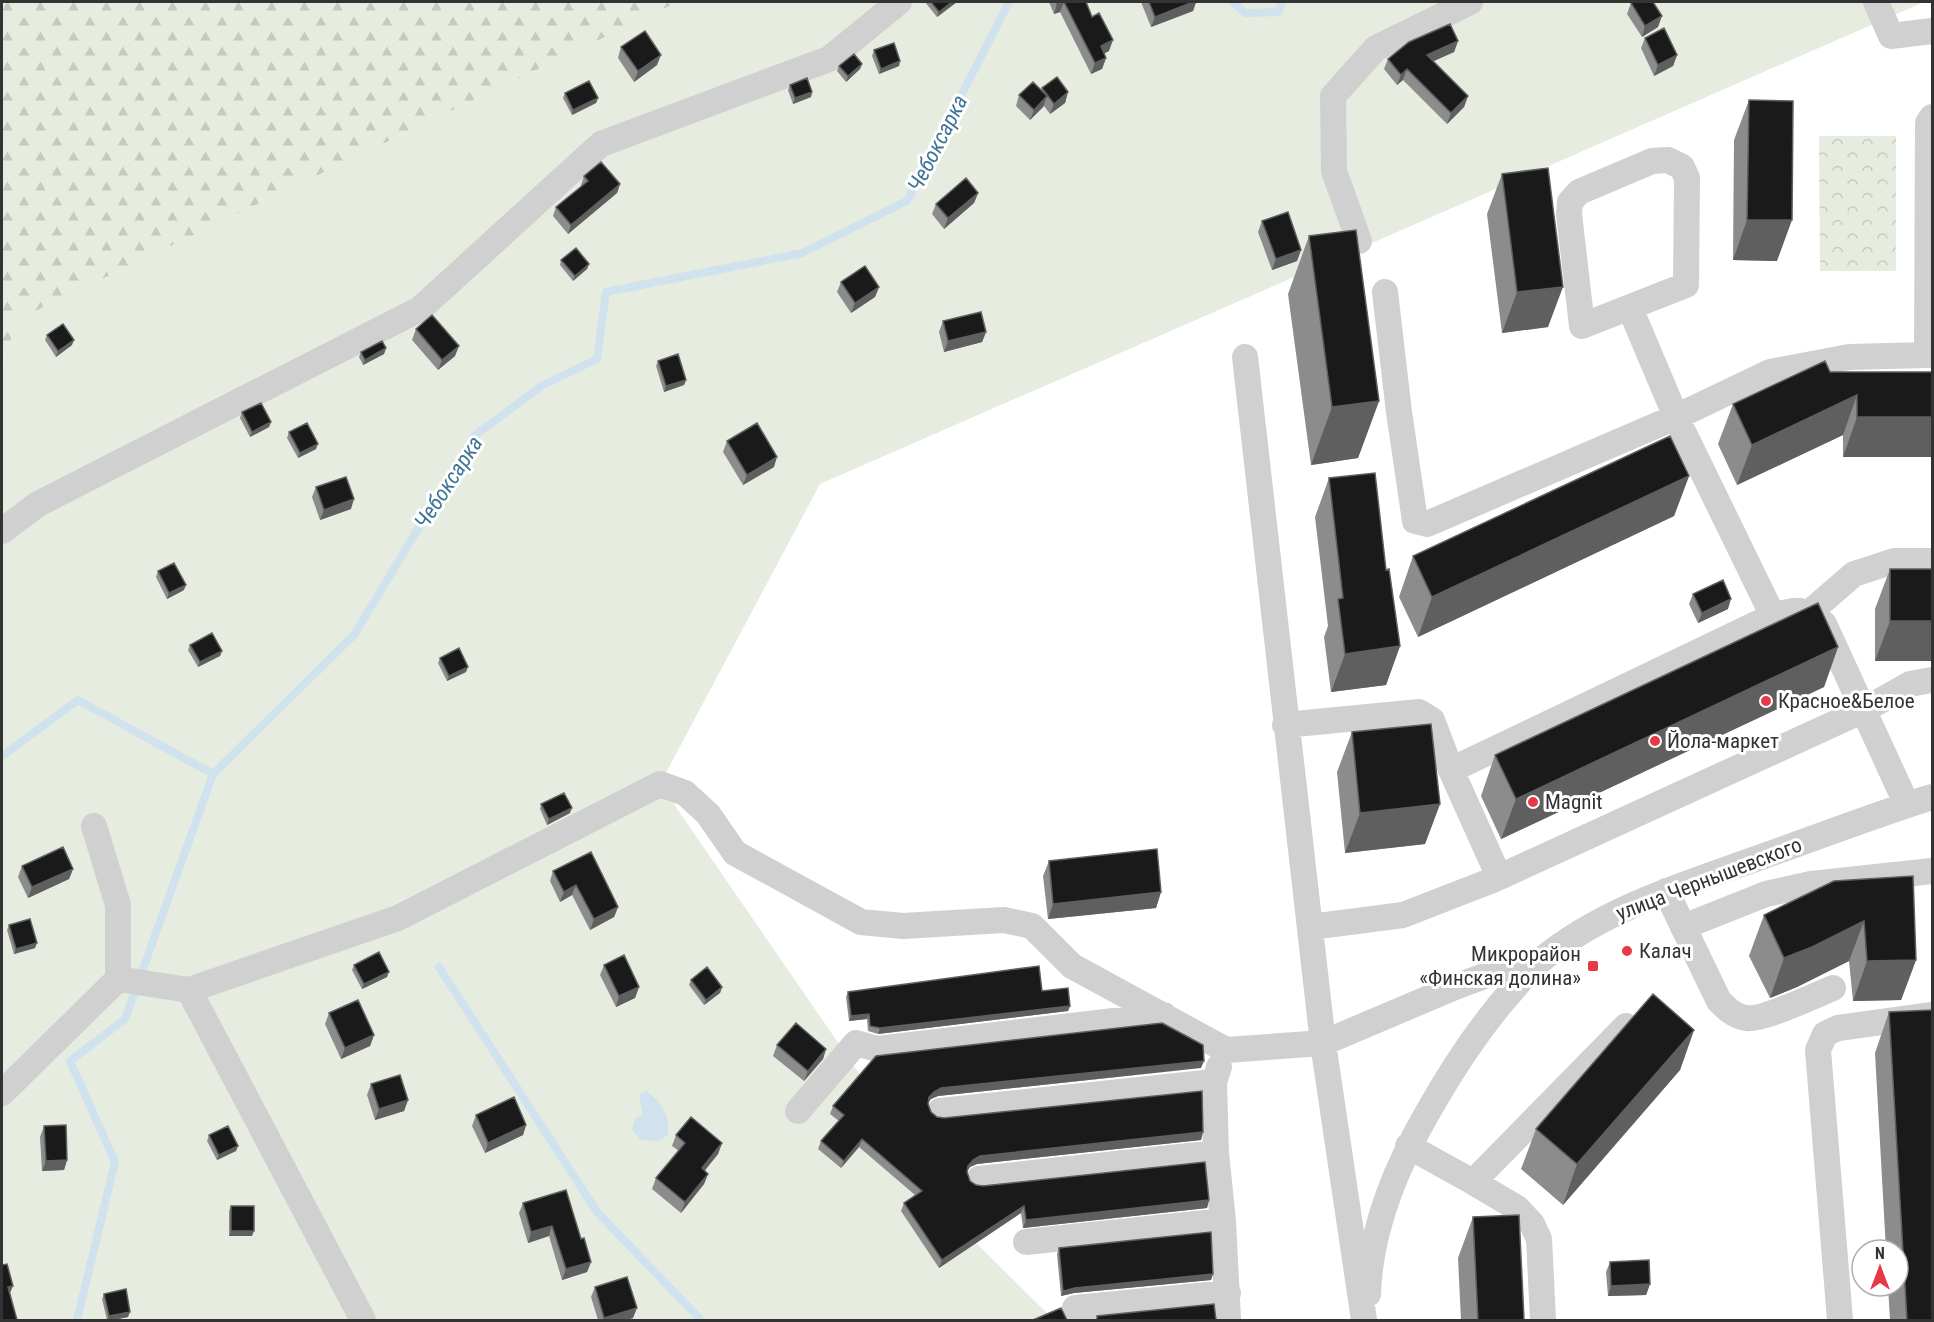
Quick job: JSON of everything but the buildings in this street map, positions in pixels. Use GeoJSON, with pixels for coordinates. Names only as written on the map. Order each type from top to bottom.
{"type":"FeatureCollection","features":[{"type":"Feature","properties":{"kind":"street"},"geometry":{"type":"LineString","coordinates":[[2,531],[38,504],[420,309],[601,144],[830,59],[899,2]]}},
{"type":"Feature","properties":{"kind":"street"},"geometry":{"type":"LineString","coordinates":[[1359,241],[1334,171],[1333,96],[1376,48],[1470,2]]}},
{"type":"Feature","properties":{"kind":"street"},"geometry":{"type":"LineString","coordinates":[[1876,2],[1891,36],[1932,31]]}},
{"type":"Feature","properties":{"kind":"street"},"geometry":{"type":"LineString","coordinates":[[1385,292],[1415,521],[1427,525],[1676,417],[1770,372],[1848,357],[1930,355],[1928,123],[1932,117]]}},
{"type":"Feature","properties":{"kind":"street"},"geometry":{"type":"LineString","coordinates":[[1668,160],[1682,167],[1687,178],[1686,285],[1630,308],[1582,326],[1569,214],[1570,202],[1579,192],[1652,161],[1668,160]]}},
{"type":"Feature","properties":{"kind":"street"},"geometry":{"type":"LineString","coordinates":[[1630,308],[1676,417],[1773,616]]}},
{"type":"Feature","properties":{"kind":"street"},"geometry":{"type":"LineString","coordinates":[[1245,357],[1285,725],[1311,927],[1323,1043],[1366,1320]]}},
{"type":"Feature","properties":{"kind":"street"},"geometry":{"type":"LineString","coordinates":[[1810,612],[1854,574],[1894,561],[1932,561]]}},
{"type":"Feature","properties":{"kind":"street"},"geometry":{"type":"LineString","coordinates":[[1450,770],[1773,616],[1795,610],[1810,612],[1824,624],[1907,805]]}},
{"type":"Feature","properties":{"kind":"street"},"geometry":{"type":"LineString","coordinates":[[1311,927],[1403,915],[1499,877],[1864,710],[1910,684],[1932,680]]}},
{"type":"Feature","properties":{"kind":"street"},"geometry":{"type":"LineString","coordinates":[[1285,725],[1419,712],[1432,720],[1450,770],[1499,877]]}},
{"type":"Feature","properties":{"kind":"street"},"geometry":{"type":"LineString","coordinates":[[118,979],[189,990],[398,918],[660,784],[685,793],[708,814],[735,853],[861,922],[903,926],[1004,920],[1032,926],[1072,966],[1226,1050],[1323,1043],[1487,975],[1532,968]]}},
{"type":"Feature","properties":{"kind":"street","name":"улица Чернышевского"},"geometry":{"type":"LineString","coordinates":[[1366,1320],[1376,1240],[1389,1193],[1408,1146],[1448,1077],[1479,1031],[1532,968],[1567,939],[1666,891],[1932,797]]}},
{"type":"Feature","properties":{"kind":"street"},"geometry":{"type":"LineString","coordinates":[[2,1093],[118,979],[118,905],[94,826]]}},
{"type":"Feature","properties":{"kind":"street"},"geometry":{"type":"LineString","coordinates":[[1683,927],[1766,894],[1811,884],[1932,871]]}},
{"type":"Feature","properties":{"kind":"street"},"geometry":{"type":"LineString","coordinates":[[1666,891],[1719,1001],[1733,1014],[1748,1019],[1763,1016],[1833,988]]}},
{"type":"Feature","properties":{"kind":"street"},"geometry":{"type":"LineString","coordinates":[[189,990],[363,1320]]}},
{"type":"Feature","properties":{"kind":"street"},"geometry":{"type":"LineString","coordinates":[[798,1111],[856,1043],[877,1049],[1164,1015]]}},
{"type":"Feature","properties":{"kind":"street"},"geometry":{"type":"LineString","coordinates":[[1840,1320],[1818,1050],[1825,1034],[1838,1028],[1932,1015]]}},
{"type":"Feature","properties":{"kind":"street"},"geometry":{"type":"LineString","coordinates":[[1473,1182],[1626,1026]]}},
{"type":"Feature","properties":{"kind":"street"},"geometry":{"type":"LineString","coordinates":[[1226,1050],[1214,1083],[1216,1152],[1223,1221],[1228,1320]]}},
{"type":"Feature","properties":{"kind":"street"},"geometry":{"type":"LineString","coordinates":[[940,1111],[1214,1083]]}},
{"type":"Feature","properties":{"kind":"street"},"geometry":{"type":"LineString","coordinates":[[1408,1146],[1517,1208],[1532,1224],[1539,1239],[1543,1320]]}},
{"type":"Feature","properties":{"kind":"street"},"geometry":{"type":"LineString","coordinates":[[979,1179],[1216,1152]]}},
{"type":"Feature","properties":{"kind":"street"},"geometry":{"type":"LineString","coordinates":[[1026,1242],[1223,1221]]}},
{"type":"Feature","properties":{"kind":"street"},"geometry":{"type":"LineString","coordinates":[[1075,1308],[1228,1293]]}},
{"type":"Feature","properties":{"kind":"green space"},"geometry":{"type":"Polygon","coordinates":[[[2,2],[678,2],[17,320],[2,368],[2,2]]]}},
{"type":"Feature","properties":{"kind":"green space"},"geometry":{"type":"Polygon","coordinates":[[[678,2],[1924,2],[820,484],[660,784],[976,1243],[1054,1320],[2,1320],[2,368],[17,320],[678,2]]]}},
{"type":"Feature","properties":{"kind":"green space"},"geometry":{"type":"Polygon","coordinates":[[[1819,136],[1896,136],[1896,271],[1820,271],[1819,136]]]}},
{"type":"Feature","properties":{"kind":"water"},"geometry":{"type":"Polygon","coordinates":[[[646,1091],[661,1104],[666,1115],[668,1135],[657,1141],[641,1140],[632,1129],[635,1119],[643,1114],[639,1095],[646,1091]]]}},
{"type":"Feature","properties":{"kind":"waterway","name":"Чебоксарка"},"geometry":{"type":"LineString","coordinates":[[2,756],[78,700],[213,774],[354,635],[474,436],[543,385],[597,359],[606,292],[802,253],[907,201],[1009,2]]}},
{"type":"Feature","properties":{"kind":"waterway","name":"Чебоксарка"},"geometry":{"type":"LineString","coordinates":[[1233,2],[1245,13],[1278,12],[1282,2]]}},
{"type":"Feature","properties":{"kind":"waterway"},"geometry":{"type":"LineString","coordinates":[[77,1320],[115,1162],[70,1061],[125,1019],[213,774]]}},
{"type":"Feature","properties":{"kind":"waterway"},"geometry":{"type":"LineString","coordinates":[[439,967],[597,1212],[701,1320]]}},
{"type":"Feature","properties":{"kind":"place","name":"Красное&Белое"},"geometry":{"type":"Point","coordinates":[1766,701]}},
{"type":"Feature","properties":{"kind":"place","name":"Йола-маркет"},"geometry":{"type":"Point","coordinates":[1655,741]}},
{"type":"Feature","properties":{"kind":"place","name":"Magnit"},"geometry":{"type":"Point","coordinates":[1533,802]}},
{"type":"Feature","properties":{"kind":"place","name":"Калач"},"geometry":{"type":"Point","coordinates":[1627,951]}},
{"type":"Feature","properties":{"kind":"place","name":"Микрорайон «Финская долина»"},"geometry":{"type":"Point","coordinates":[1593,966]}}]}
